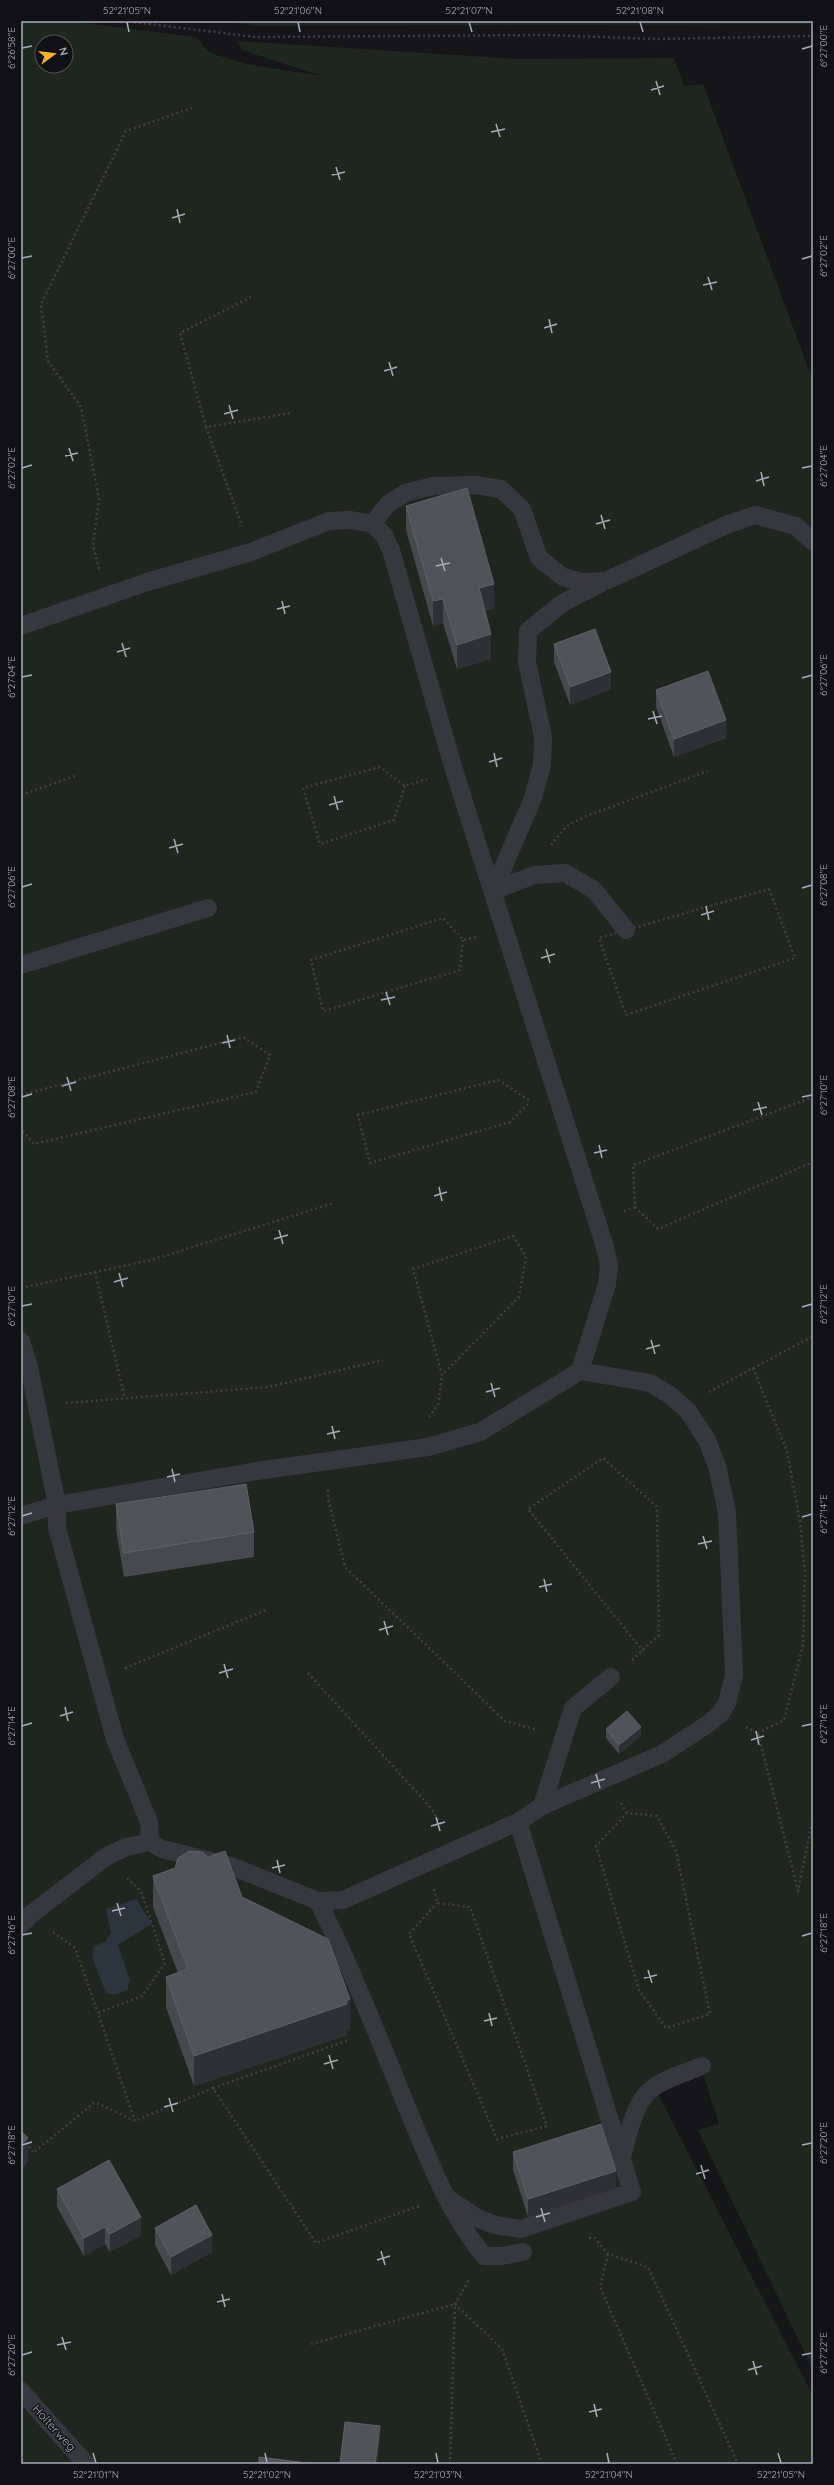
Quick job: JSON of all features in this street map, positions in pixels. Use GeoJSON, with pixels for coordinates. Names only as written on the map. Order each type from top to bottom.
{"type":"FeatureCollection","features":[{"type":"Feature","properties":{"kind":"lane"},"geometry":{"type":"LineString","coordinates":[[372,524],[388,504],[405,493],[433,486],[475,485],[501,489],[522,509],[539,558],[562,577],[581,582],[604,582]]}},
{"type":"Feature","properties":{"kind":"lane"},"geometry":{"type":"LineString","coordinates":[[493,891],[533,798],[542,764],[543,737],[527,662],[528,631],[561,604],[604,582],[726,525],[755,515],[796,526],[813,542]]}},
{"type":"Feature","properties":{"kind":"lane"},"geometry":{"type":"LineString","coordinates":[[21,626],[147,582],[251,552],[329,521],[351,520],[372,524],[384,535],[391,550],[454,770],[558,1095],[597,1220],[609,1265],[607,1284],[580,1371]]}},
{"type":"Feature","properties":{"kind":"lane"},"geometry":{"type":"LineString","coordinates":[[493,891],[534,875],[565,873],[594,890],[626,930]]}},
{"type":"Feature","properties":{"kind":"lane"},"geometry":{"type":"LineString","coordinates":[[21,965],[208,908]]}},
{"type":"Feature","properties":{"kind":"lane"},"geometry":{"type":"LineString","coordinates":[[21,1341],[30,1375],[57,1505],[58,1528],[98,1678],[126,1771],[149,1822],[150,1842]]}},
{"type":"Feature","properties":{"kind":"lane"},"geometry":{"type":"LineString","coordinates":[[21,1516],[57,1505],[257,1471],[428,1447],[456,1441],[480,1432],[580,1371],[650,1383],[670,1395],[688,1411],[707,1440],[718,1466],[727,1512],[734,1674],[732,1691],[721,1713],[662,1754],[542,1806],[518,1822],[427,1864],[343,1900],[318,1901],[231,1866],[162,1849],[150,1842],[126,1847],[107,1856],[25,1920]]}},
{"type":"Feature","properties":{"kind":"lane"},"geometry":{"type":"LineString","coordinates":[[542,1806],[573,1708],[611,1677]]}},
{"type":"Feature","properties":{"kind":"lane"},"geometry":{"type":"LineString","coordinates":[[446,2197],[476,2218],[495,2226],[521,2228],[632,2192],[518,1822]]}},
{"type":"Feature","properties":{"kind":"lane"},"geometry":{"type":"LineString","coordinates":[[318,1901],[340,1945],[446,2197],[466,2235],[484,2256],[502,2256],[523,2252]]}},
{"type":"Feature","properties":{"kind":"lane"},"geometry":{"type":"LineString","coordinates":[[622,2157],[629,2130],[649,2092],[670,2079],[702,2066]]}},
{"type":"Feature","properties":{"kind":"lane","name":"Holterweg"},"geometry":{"type":"LineString","coordinates":[[21,2391],[86,2464]]}},
{"type":"Feature","properties":{"kind":"path"},"geometry":{"type":"LineString","coordinates":[[124,21],[256,37],[547,35],[657,39],[813,36]]}},
{"type":"Feature","properties":{"kind":"path"},"geometry":{"type":"LineString","coordinates":[[106,596],[93,545],[99,498],[81,407],[48,361],[41,304],[126,131],[192,108]]}},
{"type":"Feature","properties":{"kind":"path"},"geometry":{"type":"LineString","coordinates":[[251,297],[180,333],[206,427],[251,552]]}},
{"type":"Feature","properties":{"kind":"path"},"geometry":{"type":"LineString","coordinates":[[206,427],[291,413]]}},
{"type":"Feature","properties":{"kind":"path"},"geometry":{"type":"LineString","coordinates":[[380,767],[405,786],[394,820],[320,844],[303,788],[380,767]]}},
{"type":"Feature","properties":{"kind":"path"},"geometry":{"type":"LineString","coordinates":[[405,786],[454,770]]}},
{"type":"Feature","properties":{"kind":"path"},"geometry":{"type":"LineString","coordinates":[[534,875],[556,838],[568,826],[584,817],[708,771]]}},
{"type":"Feature","properties":{"kind":"path"},"geometry":{"type":"LineString","coordinates":[[21,795],[75,776]]}},
{"type":"Feature","properties":{"kind":"path"},"geometry":{"type":"LineString","coordinates":[[769,889],[794,958],[626,1015],[599,938],[626,930],[769,889]]}},
{"type":"Feature","properties":{"kind":"path"},"geometry":{"type":"LineString","coordinates":[[443,918],[463,940],[460,970],[323,1011],[311,960],[443,918]]}},
{"type":"Feature","properties":{"kind":"path"},"geometry":{"type":"LineString","coordinates":[[463,940],[505,931]]}},
{"type":"Feature","properties":{"kind":"path"},"geometry":{"type":"LineString","coordinates":[[21,1096],[243,1037],[270,1056],[256,1092],[34,1144],[21,1129]]}},
{"type":"Feature","properties":{"kind":"path"},"geometry":{"type":"LineString","coordinates":[[530,1102],[498,1080],[358,1115],[370,1163],[510,1122],[530,1102],[558,1095]]}},
{"type":"Feature","properties":{"kind":"path"},"geometry":{"type":"LineString","coordinates":[[813,1097],[633,1165],[634,1207],[658,1229],[813,1162]]}},
{"type":"Feature","properties":{"kind":"path"},"geometry":{"type":"LineString","coordinates":[[21,1288],[152,1260],[334,1203]]}},
{"type":"Feature","properties":{"kind":"path"},"geometry":{"type":"LineString","coordinates":[[597,1220],[634,1207]]}},
{"type":"Feature","properties":{"kind":"path"},"geometry":{"type":"LineString","coordinates":[[438,1405],[442,1375],[413,1269],[513,1236],[526,1256],[519,1297],[442,1375]]}},
{"type":"Feature","properties":{"kind":"path"},"geometry":{"type":"LineString","coordinates":[[95,1272],[125,1399]]}},
{"type":"Feature","properties":{"kind":"path"},"geometry":{"type":"LineString","coordinates":[[688,1411],[710,1390],[813,1336]]}},
{"type":"Feature","properties":{"kind":"path"},"geometry":{"type":"LineString","coordinates":[[80,1402],[268,1387],[383,1360]]}},
{"type":"Feature","properties":{"kind":"path"},"geometry":{"type":"LineString","coordinates":[[753,1368],[787,1451],[800,1522],[805,1572],[803,1645],[784,1720],[758,1733]]}},
{"type":"Feature","properties":{"kind":"path"},"geometry":{"type":"LineString","coordinates":[[602,1458],[657,1506],[659,1635],[643,1651],[528,1509],[602,1458]]}},
{"type":"Feature","properties":{"kind":"path"},"geometry":{"type":"LineString","coordinates":[[328,1498],[345,1567],[505,1721],[565,1737]]}},
{"type":"Feature","properties":{"kind":"path"},"geometry":{"type":"LineString","coordinates":[[98,1678],[266,1610]]}},
{"type":"Feature","properties":{"kind":"path"},"geometry":{"type":"LineString","coordinates":[[308,1673],[431,1808],[456,1851]]}},
{"type":"Feature","properties":{"kind":"path"},"geometry":{"type":"LineString","coordinates":[[721,1713],[758,1733],[798,1891],[813,1817]]}},
{"type":"Feature","properties":{"kind":"path"},"geometry":{"type":"LineString","coordinates":[[606,1778],[627,1813]]}},
{"type":"Feature","properties":{"kind":"path"},"geometry":{"type":"LineString","coordinates":[[627,1813],[657,1816],[676,1851],[710,2014],[666,2028],[639,1990],[596,1846],[627,1813]]}},
{"type":"Feature","properties":{"kind":"path"},"geometry":{"type":"LineString","coordinates":[[98,2013],[142,1996],[166,1963],[141,1891],[107,1856]]}},
{"type":"Feature","properties":{"kind":"path"},"geometry":{"type":"LineString","coordinates":[[427,1864],[437,1904]]}},
{"type":"Feature","properties":{"kind":"path"},"geometry":{"type":"LineString","coordinates":[[437,1904],[470,1906],[547,2126],[497,2139],[409,1934],[437,1904]]}},
{"type":"Feature","properties":{"kind":"path"},"geometry":{"type":"LineString","coordinates":[[25,1920],[75,1948],[135,2121]]}},
{"type":"Feature","properties":{"kind":"path"},"geometry":{"type":"LineString","coordinates":[[24,2137],[33,2152],[95,2102],[135,2121],[213,2088],[376,2030]]}},
{"type":"Feature","properties":{"kind":"path"},"geometry":{"type":"LineString","coordinates":[[213,2088],[316,2242],[446,2197]]}},
{"type":"Feature","properties":{"kind":"path"},"geometry":{"type":"LineString","coordinates":[[581,2237],[595,2238],[608,2254],[648,2267],[738,2464]]}},
{"type":"Feature","properties":{"kind":"path"},"geometry":{"type":"LineString","coordinates":[[608,2254],[600,2287],[676,2464]]}},
{"type":"Feature","properties":{"kind":"path"},"geometry":{"type":"LineString","coordinates":[[311,2344],[455,2304]]}},
{"type":"Feature","properties":{"kind":"path"},"geometry":{"type":"LineString","coordinates":[[450,2464],[455,2304]]}},
{"type":"Feature","properties":{"kind":"path"},"geometry":{"type":"LineString","coordinates":[[455,2304],[502,2349],[542,2464]]}},
{"type":"Feature","properties":{"kind":"shaded area"},"geometry":{"type":"Polygon","coordinates":[[[21,21],[68,21],[196,37],[210,53],[246,64],[322,76],[242,50],[237,41],[518,59],[674,58],[684,86],[703,84],[813,381],[813,2370],[698,2130],[719,2124],[703,2074],[658,2094],[813,2396],[813,2464],[21,2464],[21,21]]]}},
{"type":"Feature","properties":{"kind":"shaded area"},"geometry":{"type":"Polygon","coordinates":[[[224,21],[813,21],[813,24],[256,26],[224,21]]]}},
{"type":"Feature","properties":{"kind":"shaded area"},"geometry":{"type":"Polygon","coordinates":[[[136,1899],[152,1924],[118,1945],[130,1981],[127,1990],[114,1995],[106,1993],[92,1957],[94,1946],[105,1942],[111,1933],[106,1909],[136,1899]]]}},
{"type":"Feature","properties":{"kind":"building"},"geometry":{"type":"Polygon","coordinates":[[[467,488],[494,584],[479,588],[491,634],[457,645],[443,599],[433,601],[406,506],[467,488]]]}},
{"type":"Feature","properties":{"kind":"building"},"geometry":{"type":"Polygon","coordinates":[[[595,629],[611,672],[570,687],[554,644],[595,629]]]}},
{"type":"Feature","properties":{"kind":"building"},"geometry":{"type":"Polygon","coordinates":[[[708,671],[726,720],[674,739],[656,690],[708,671]]]}},
{"type":"Feature","properties":{"kind":"building"},"geometry":{"type":"Polygon","coordinates":[[[246,1484],[254,1532],[124,1553],[116,1504],[246,1484]]]}},
{"type":"Feature","properties":{"kind":"building"},"geometry":{"type":"Polygon","coordinates":[[[627,1711],[641,1727],[619,1745],[606,1729],[627,1711]]]}},
{"type":"Feature","properties":{"kind":"building"},"geometry":{"type":"Polygon","coordinates":[[[189,1851],[202,1852],[208,1857],[225,1851],[242,1897],[328,1939],[350,1999],[346,2001],[347,2004],[194,2056],[166,1977],[188,1969],[153,1876],[175,1868],[178,1858],[189,1851]]]}},
{"type":"Feature","properties":{"kind":"building"},"geometry":{"type":"Polygon","coordinates":[[[601,2124],[616,2171],[528,2199],[513,2152],[601,2124]]]}},
{"type":"Feature","properties":{"kind":"building"},"geometry":{"type":"Polygon","coordinates":[[[21,2131],[28,2138],[21,2145],[21,2131]]]}},
{"type":"Feature","properties":{"kind":"building"},"geometry":{"type":"Polygon","coordinates":[[[109,2160],[141,2217],[110,2234],[105,2227],[84,2238],[57,2189],[109,2160]]]}},
{"type":"Feature","properties":{"kind":"building"},"geometry":{"type":"Polygon","coordinates":[[[196,2205],[212,2235],[171,2257],[155,2228],[196,2205]]]}},
{"type":"Feature","properties":{"kind":"building"},"geometry":{"type":"Polygon","coordinates":[[[345,2422],[380,2426],[375,2464],[340,2464],[345,2422]]]}},
{"type":"Feature","properties":{"kind":"building"},"geometry":{"type":"Polygon","coordinates":[[[259,2457],[315,2464],[259,2464],[259,2457]]]}}]}
